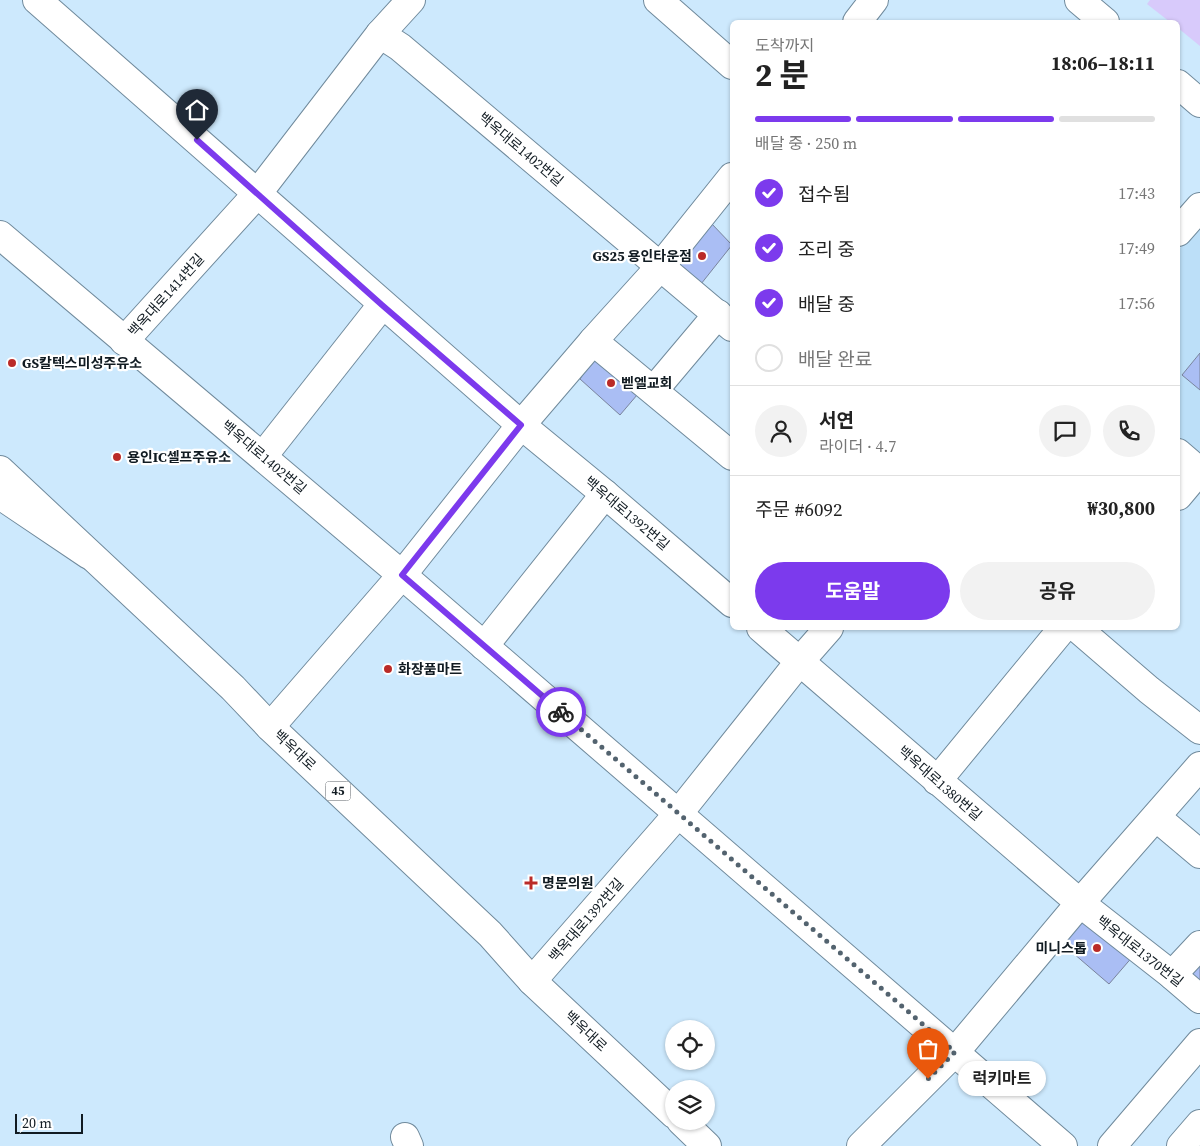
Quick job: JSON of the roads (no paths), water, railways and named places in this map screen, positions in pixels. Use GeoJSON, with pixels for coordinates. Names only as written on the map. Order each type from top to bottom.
{"type":"FeatureCollection","features":[{"type":"Feature","properties":{"kind":"main road"},"geometry":{"type":"LineString","coordinates":[[37,0],[382,305],[521,425]]}},
{"type":"Feature","properties":{"kind":"main road","name":"백옥대로1414번길"},"geometry":{"type":"LineString","coordinates":[[0,235],[124,341],[257,194],[380,34],[411,0]]}},
{"type":"Feature","properties":{"kind":"main road"},"geometry":{"type":"LineString","coordinates":[[658,0],[730,63]]}},
{"type":"Feature","properties":{"kind":"main road"},"geometry":{"type":"LineString","coordinates":[[858,20],[874,0]]}},
{"type":"Feature","properties":{"kind":"main road"},"geometry":{"type":"LineString","coordinates":[[1079,0],[1103,20]]}},
{"type":"Feature","properties":{"kind":"main road","name":"백옥대로1402번길"},"geometry":{"type":"LineString","coordinates":[[380,34],[400,47],[660,267]]}},
{"type":"Feature","properties":{"kind":"main road"},"geometry":{"type":"LineString","coordinates":[[1180,86],[1200,103]]}},
{"type":"Feature","properties":{"kind":"main road"},"geometry":{"type":"LineString","coordinates":[[270,727],[402,575],[521,425],[660,267],[730,180]]}},
{"type":"Feature","properties":{"kind":"main road"},"geometry":{"type":"LineString","coordinates":[[1180,230],[1200,207]]}},
{"type":"Feature","properties":{"kind":"main road"},"geometry":{"type":"LineString","coordinates":[[654,390],[725,320],[660,267]]}},
{"type":"Feature","properties":{"kind":"main road"},"geometry":{"type":"LineString","coordinates":[[263,456],[382,305]]}},
{"type":"Feature","properties":{"kind":"main road","name":"백옥대로1402번길"},"geometry":{"type":"LineString","coordinates":[[124,341],[263,456],[402,575]]}},
{"type":"Feature","properties":{"kind":"main road"},"geometry":{"type":"LineString","coordinates":[[593,341],[730,454]]}},
{"type":"Feature","properties":{"kind":"main road","name":"백옥대로1392번길"},"geometry":{"type":"LineString","coordinates":[[521,425],[606,494],[730,601]]}},
{"type":"Feature","properties":{"kind":"main road"},"geometry":{"type":"LineString","coordinates":[[1180,455],[1200,472],[1180,494]]}},
{"type":"Feature","properties":{"kind":"main road","name":"백옥대로"},"geometry":{"type":"LineString","coordinates":[[0,470],[233,688],[270,727],[490,934],[532,981],[665,1106]]}},
{"type":"Feature","properties":{"kind":"main road"},"geometry":{"type":"LineString","coordinates":[[484,646],[606,494]]}},
{"type":"Feature","properties":{"kind":"main road"},"geometry":{"type":"LineString","coordinates":[[0,495],[89,555]]}},
{"type":"Feature","properties":{"kind":"main road"},"geometry":{"type":"LineString","coordinates":[[402,575],[1063,1146]]}},
{"type":"Feature","properties":{"kind":"main road"},"geometry":{"type":"LineString","coordinates":[[764,630],[800,660]]}},
{"type":"Feature","properties":{"kind":"main road","name":"백옥대로1392번길"},"geometry":{"type":"LineString","coordinates":[[532,981],[678,814],[800,660],[828,630]]}},
{"type":"Feature","properties":{"kind":"main road"},"geometry":{"type":"LineString","coordinates":[[937,781],[1061,630]]}},
{"type":"Feature","properties":{"kind":"main road"},"geometry":{"type":"LineString","coordinates":[[1079,630],[1149,690],[1200,730]]}},
{"type":"Feature","properties":{"kind":"main road","name":"백옥대로1380번길"},"geometry":{"type":"LineString","coordinates":[[800,660],[937,781],[1080,903]]}},
{"type":"Feature","properties":{"kind":"main road"},"geometry":{"type":"LineString","coordinates":[[861,1146],[955,1052],[1080,903],[1156,817],[1196,779]]}},
{"type":"Feature","properties":{"kind":"main road"},"geometry":{"type":"LineString","coordinates":[[1156,817],[1200,854]]}},
{"type":"Feature","properties":{"kind":"main road","name":"백옥대로1370번길"},"geometry":{"type":"LineString","coordinates":[[1080,903],[1200,999]]}},
{"type":"Feature","properties":{"kind":"main road"},"geometry":{"type":"LineString","coordinates":[[1172,975],[1200,945]]}},
{"type":"Feature","properties":{"kind":"main road"},"geometry":{"type":"LineString","coordinates":[[1112,1146],[1200,1044]]}},
{"type":"Feature","properties":{"kind":"main road"},"geometry":{"type":"LineString","coordinates":[[1181,1146],[1200,1124]]}},
{"type":"Feature","properties":{"kind":"main road"},"geometry":{"type":"LineString","coordinates":[[690,1130],[707,1146]]}},
{"type":"Feature","properties":{"kind":"place","name":"GS25 용인타운점"},"geometry":{"type":"Point","coordinates":[702,256]}},
{"type":"Feature","properties":{"kind":"place","name":"GS칼텍스미성주유소"},"geometry":{"type":"Point","coordinates":[12,363]}},
{"type":"Feature","properties":{"kind":"place","name":"벧엘교회"},"geometry":{"type":"Point","coordinates":[611,383]}},
{"type":"Feature","properties":{"kind":"place","name":"용인IC셀프주유소"},"geometry":{"type":"Point","coordinates":[117,457]}},
{"type":"Feature","properties":{"kind":"place","name":"화장품마트"},"geometry":{"type":"Point","coordinates":[388,669]}},
{"type":"Feature","properties":{"kind":"place","name":"명문의원"},"geometry":{"type":"Point","coordinates":[531,883]}},
{"type":"Feature","properties":{"kind":"place","name":"미니스톱"},"geometry":{"type":"Point","coordinates":[1097,948]}},
{"type":"Feature","properties":{"kind":"place","name":"럭키마트"},"geometry":{"type":"Point","coordinates":[928,1079]}}]}
